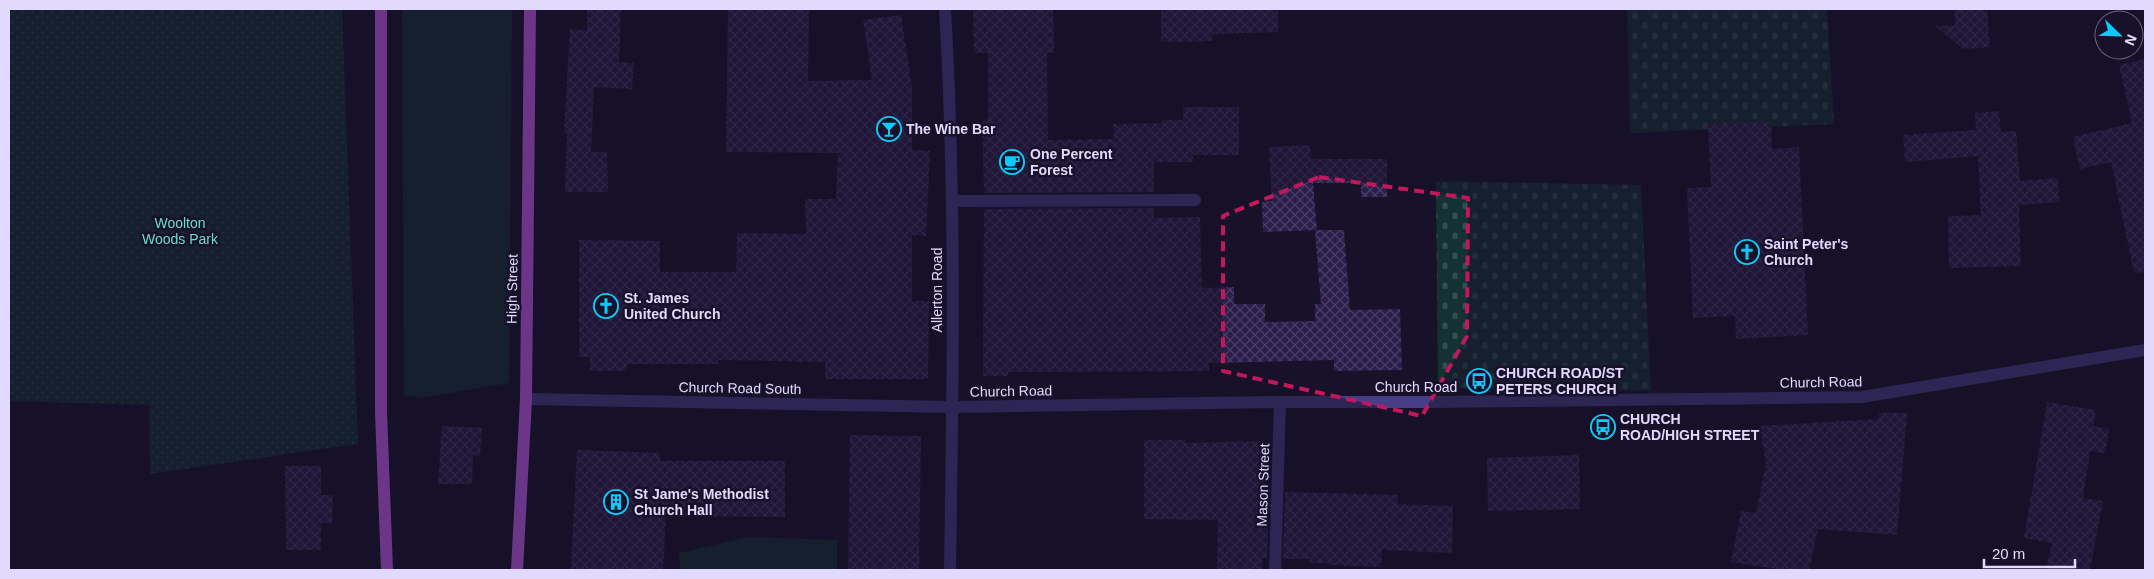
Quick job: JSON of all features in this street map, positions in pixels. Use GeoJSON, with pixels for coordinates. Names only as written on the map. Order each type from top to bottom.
{"type":"FeatureCollection","features":[{"type":"Feature","properties":{"kind":"main road"},"geometry":{"type":"LineString","coordinates":[[381,9],[381,412],[387,570]]}},
{"type":"Feature","properties":{"kind":"main road","name":"High Street"},"geometry":{"type":"LineString","coordinates":[[517,570],[526,399],[530,9]]}},
{"type":"Feature","properties":{"kind":"street","name":"Allerton Road"},"geometry":{"type":"LineString","coordinates":[[944,9],[952,201],[953,407],[950,570]]}},
{"type":"Feature","properties":{"kind":"street"},"geometry":{"type":"LineString","coordinates":[[952,201],[1195,200]]}},
{"type":"Feature","properties":{"kind":"street","name":"Church Road"},"geometry":{"type":"LineString","coordinates":[[953,407],[1280,402],[1862,398],[2145,350]]}},
{"type":"Feature","properties":{"kind":"street","name":"Church Road South"},"geometry":{"type":"LineString","coordinates":[[526,399],[953,407]]}},
{"type":"Feature","properties":{"kind":"street","name":"Mason Street"},"geometry":{"type":"LineString","coordinates":[[1275,570],[1280,402]]}},
{"type":"Feature","properties":{"kind":"highlighted area"},"geometry":{"type":"Polygon","coordinates":[[[1319,177],[1468,198],[1467,336],[1422,416],[1223,371],[1223,216],[1319,177]]]}},
{"type":"Feature","properties":{"kind":"green space","name":"Woolton Woods Park"},"geometry":{"type":"Polygon","coordinates":[[[9,9],[342,9],[358,444],[150,474],[149,405],[9,401],[9,9]]]}},
{"type":"Feature","properties":{"kind":"green space"},"geometry":{"type":"Polygon","coordinates":[[[402,9],[512,9],[509,383],[421,398],[404,395],[402,9]]]}},
{"type":"Feature","properties":{"kind":"green space"},"geometry":{"type":"Polygon","coordinates":[[[1627,9],[1827,9],[1834,124],[1630,133],[1627,9]]]}},
{"type":"Feature","properties":{"kind":"green space"},"geometry":{"type":"Polygon","coordinates":[[[1436,181],[1641,185],[1651,391],[1438,388],[1436,181]]]}},
{"type":"Feature","properties":{"kind":"green space"},"geometry":{"type":"Polygon","coordinates":[[[748,537],[837,540],[837,570],[680,570],[679,553],[748,537]]]}},
{"type":"Feature","properties":{"kind":"building"},"geometry":{"type":"Polygon","coordinates":[[[587,9],[621,9],[619,62],[634,63],[632,89],[594,87],[591,152],[607,152],[608,192],[565,192],[567,133],[564,132],[570,29],[587,30],[587,9]]]}},
{"type":"Feature","properties":{"kind":"building"},"geometry":{"type":"Polygon","coordinates":[[[728,9],[809,9],[808,81],[872,80],[863,20],[901,15],[912,87],[912,150],[930,151],[926,236],[912,235],[912,301],[929,301],[928,379],[825,379],[825,362],[718,360],[718,364],[627,364],[627,371],[590,371],[590,357],[579,357],[579,240],[660,241],[660,272],[736,272],[737,233],[806,234],[805,199],[836,199],[838,153],[726,152],[728,9]]]}},
{"type":"Feature","properties":{"kind":"building"},"geometry":{"type":"Polygon","coordinates":[[[973,9],[1053,9],[1054,53],[1047,53],[1048,140],[1114,139],[1113,124],[1162,123],[1162,120],[1183,120],[1183,107],[1239,107],[1239,155],[1193,155],[1193,162],[1154,162],[1154,192],[984,193],[982,119],[988,119],[988,53],[974,53],[973,9]]]}},
{"type":"Feature","properties":{"kind":"building"},"geometry":{"type":"Polygon","coordinates":[[[1161,9],[1278,9],[1278,32],[1212,34],[1212,41],[1161,42],[1161,9]]]}},
{"type":"Feature","properties":{"kind":"building"},"geometry":{"type":"Polygon","coordinates":[[[1954,9],[1987,9],[1990,47],[1963,49],[1935,26],[1955,25],[1954,9]]]}},
{"type":"Feature","properties":{"kind":"building"},"geometry":{"type":"Polygon","coordinates":[[[2144,59],[2145,272],[2134,273],[2111,162],[2080,169],[2073,137],[2132,123],[2119,65],[2144,59]]]}},
{"type":"Feature","properties":{"kind":"building"},"geometry":{"type":"Polygon","coordinates":[[[1999,111],[2001,132],[2016,131],[2020,181],[2058,178],[2059,202],[2019,205],[2021,266],[1949,268],[1948,216],[1981,215],[1978,156],[1905,162],[1903,135],[1976,130],[1975,113],[1999,111]]]}},
{"type":"Feature","properties":{"kind":"building","name":"Saint Peter's Church"},"geometry":{"type":"Polygon","coordinates":[[[1771,122],[1772,149],[1799,147],[1808,335],[1736,339],[1735,316],[1693,318],[1687,188],[1711,187],[1708,125],[1771,122]]]}},
{"type":"Feature","properties":{"kind":"building"},"geometry":{"type":"Polygon","coordinates":[[[1310,145],[1311,159],[1387,159],[1387,197],[1361,197],[1361,183],[1313,183],[1317,230],[1263,232],[1262,202],[1272,201],[1269,147],[1310,145]]]}},
{"type":"Feature","properties":{"kind":"building"},"geometry":{"type":"Polygon","coordinates":[[[1154,208],[1154,218],[1200,217],[1202,288],[1234,287],[1234,304],[1265,304],[1265,322],[1315,321],[1315,304],[1321,304],[1315,230],[1344,230],[1350,310],[1400,309],[1402,370],[1334,371],[1334,360],[1209,363],[1209,371],[1008,372],[1008,376],[983,376],[984,209],[1154,208]]]}},
{"type":"Feature","properties":{"kind":"building"},"geometry":{"type":"Polygon","coordinates":[[[2047,402],[2096,410],[2093,426],[2109,429],[2105,453],[2090,451],[2083,498],[2103,501],[2090,570],[2046,570],[2052,543],[2024,538],[2047,402]]]}},
{"type":"Feature","properties":{"kind":"building"},"geometry":{"type":"Polygon","coordinates":[[[1879,413],[1907,413],[1897,535],[1818,529],[1809,570],[1781,570],[1731,562],[1741,511],[1756,513],[1766,464],[1760,426],[1879,419],[1879,413]]]}},
{"type":"Feature","properties":{"kind":"building"},"geometry":{"type":"Polygon","coordinates":[[[442,426],[482,428],[480,456],[473,455],[472,484],[438,484],[442,426]]]}},
{"type":"Feature","properties":{"kind":"building"},"geometry":{"type":"Polygon","coordinates":[[[850,435],[921,436],[919,570],[848,570],[850,435]]]}},
{"type":"Feature","properties":{"kind":"building"},"geometry":{"type":"Polygon","coordinates":[[[1144,440],[1185,440],[1185,443],[1265,441],[1266,492],[1269,492],[1267,558],[1262,558],[1262,570],[1217,570],[1218,520],[1144,519],[1144,440]]]}},
{"type":"Feature","properties":{"kind":"building"},"geometry":{"type":"Polygon","coordinates":[[[577,450],[660,453],[660,461],[785,461],[785,517],[666,516],[663,570],[571,570],[577,450]]]}},
{"type":"Feature","properties":{"kind":"building"},"geometry":{"type":"Polygon","coordinates":[[[1579,455],[1580,509],[1488,511],[1487,458],[1579,455]]]}},
{"type":"Feature","properties":{"kind":"building"},"geometry":{"type":"Polygon","coordinates":[[[285,466],[321,466],[321,495],[333,495],[332,523],[321,523],[321,550],[286,550],[285,466]]]}},
{"type":"Feature","properties":{"kind":"building"},"geometry":{"type":"Polygon","coordinates":[[[1285,492],[1398,495],[1397,504],[1453,506],[1452,553],[1382,550],[1381,567],[1329,565],[1329,563],[1310,563],[1310,559],[1283,559],[1285,492]]]}},
{"type":"Feature","properties":{"kind":"place","name":"The Wine Bar"},"geometry":{"type":"Point","coordinates":[889,129]}},
{"type":"Feature","properties":{"kind":"place","name":"One Percent Forest"},"geometry":{"type":"Point","coordinates":[1012,162]}},
{"type":"Feature","properties":{"kind":"place","name":"Saint Peter's Church"},"geometry":{"type":"Point","coordinates":[1747,252]}},
{"type":"Feature","properties":{"kind":"place","name":"St. James United Church"},"geometry":{"type":"Point","coordinates":[606,306]}},
{"type":"Feature","properties":{"kind":"place","name":"CHURCH ROAD/ST PETERS CHURCH"},"geometry":{"type":"Point","coordinates":[1479,381]}},
{"type":"Feature","properties":{"kind":"place","name":"CHURCH ROAD/HIGH STREET"},"geometry":{"type":"Point","coordinates":[1603,427]}},
{"type":"Feature","properties":{"kind":"place","name":"St Jame's Methodist Church Hall"},"geometry":{"type":"Point","coordinates":[616,502]}}]}
